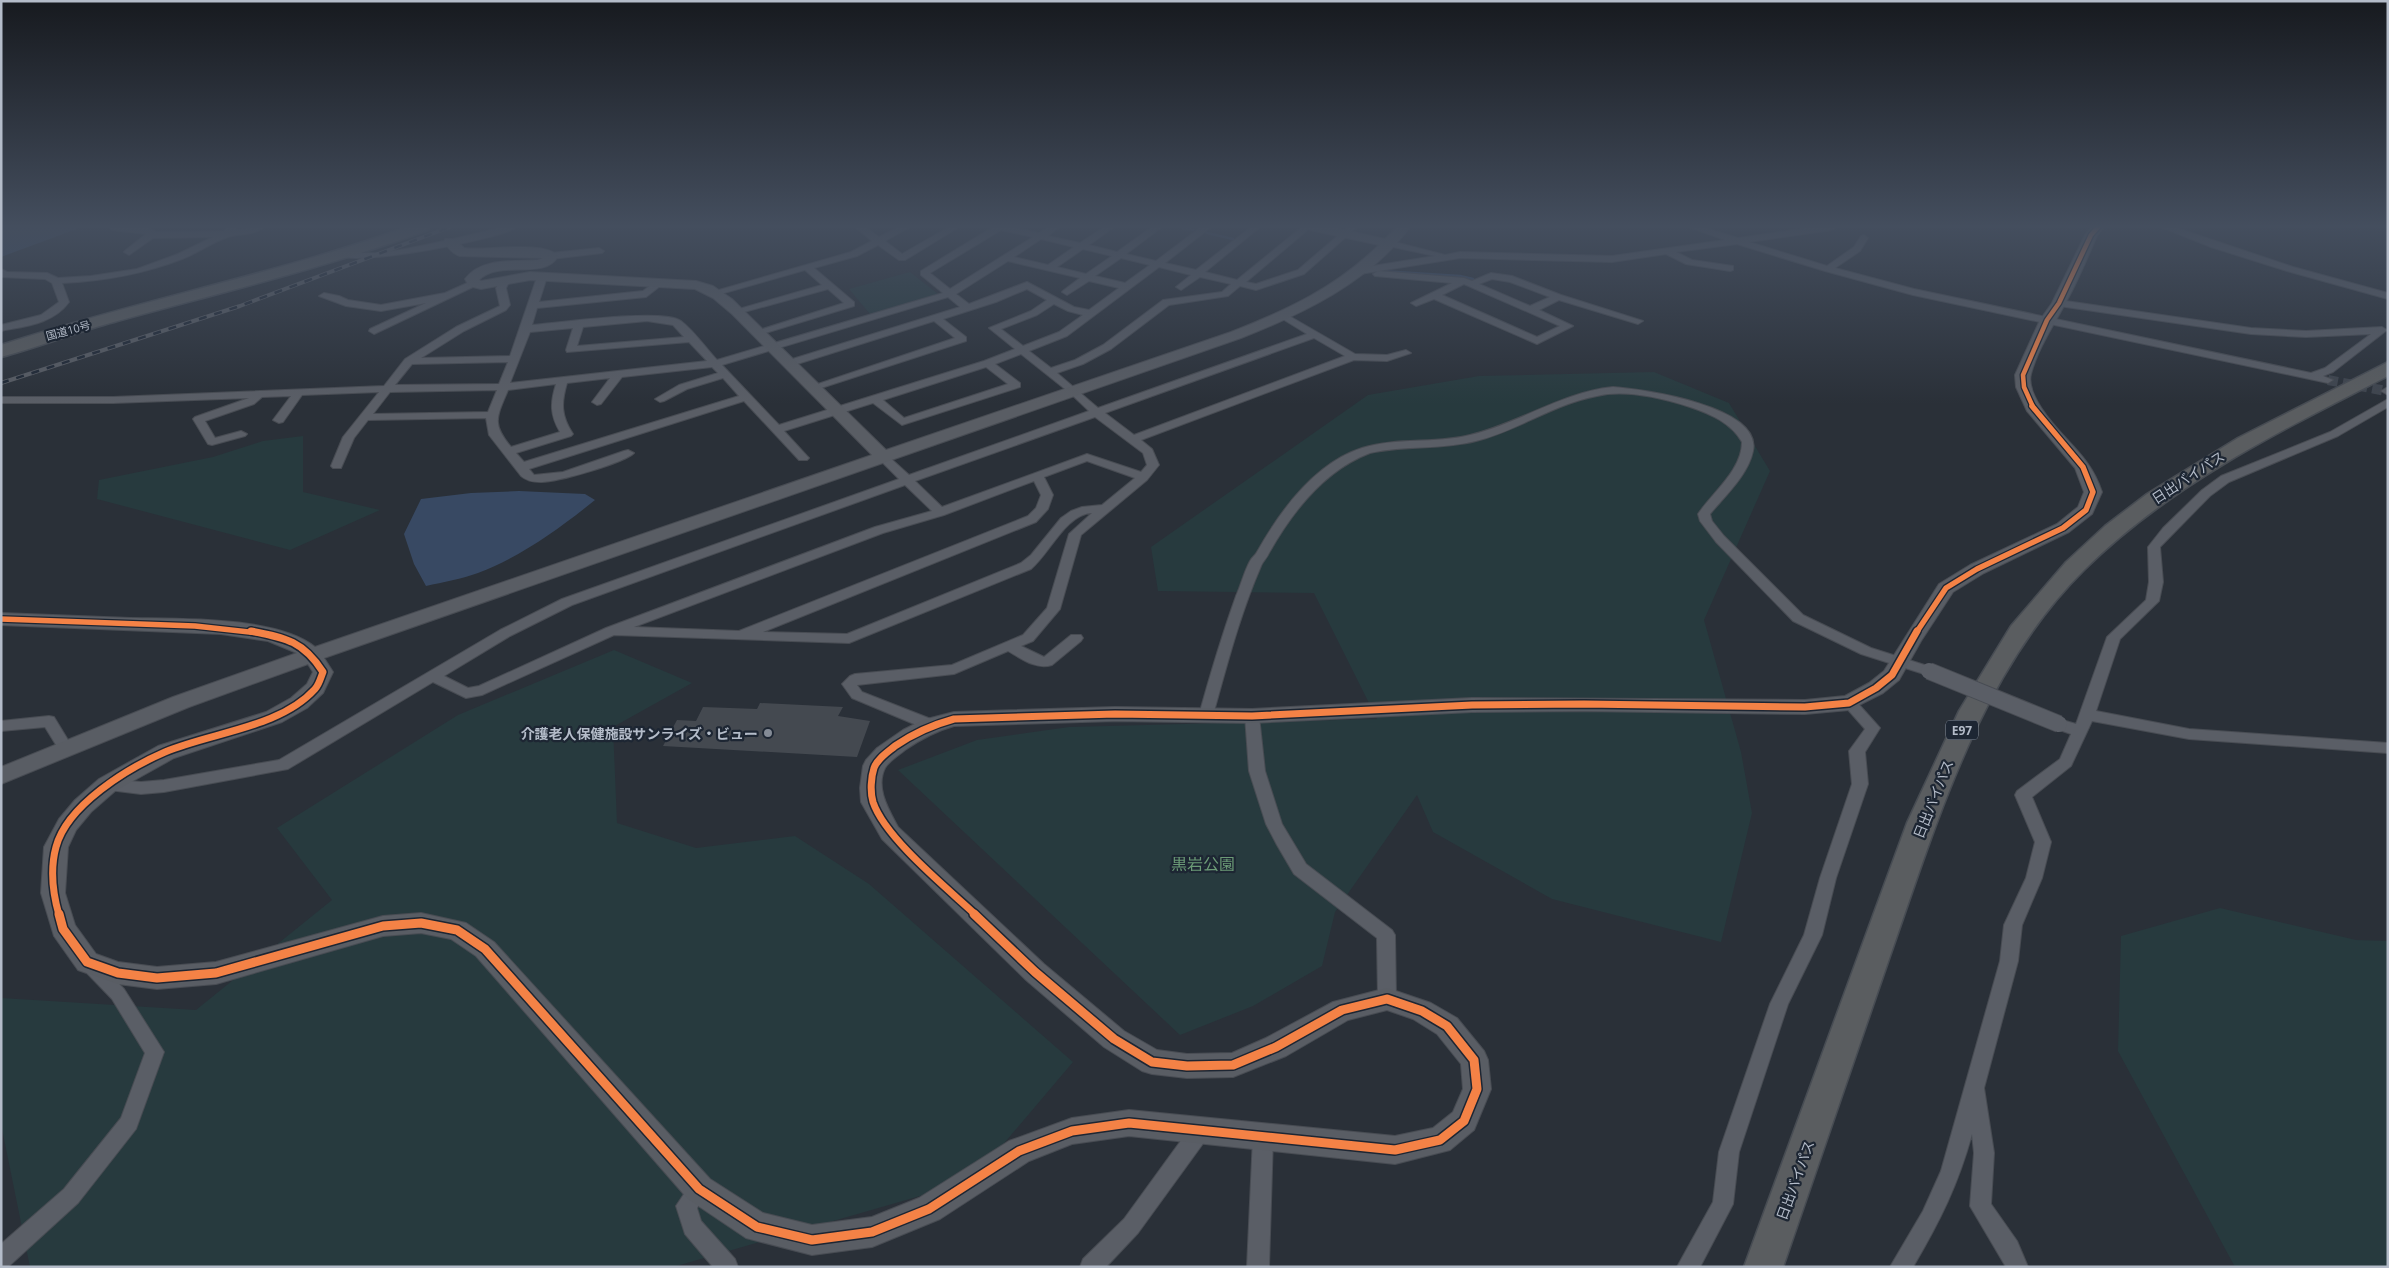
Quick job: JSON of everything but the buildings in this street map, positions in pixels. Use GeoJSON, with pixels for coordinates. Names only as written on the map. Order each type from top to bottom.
{"type":"FeatureCollection","features":[{"type":"Feature","properties":{"kind":"highway","name":"国道10号"},"geometry":{"type":"LineString","coordinates":[[1,346],[46,330],[212,286]]}},
{"type":"Feature","properties":{"kind":"highway","name":"国道10号"},"geometry":{"type":"LineString","coordinates":[[1,351],[47,335],[228,286]]}},
{"type":"Feature","properties":{"kind":"highway","name":"日出バイパス"},"geometry":{"type":"LineString","coordinates":[[1764,1267],[1922,823],[1976,701],[2014,640],[2063,577],[2129,516],[2196,470],[2241,444],[2387,388]]}},
{"type":"Feature","properties":{"kind":"street"},"geometry":{"type":"LineString","coordinates":[[1,328],[33,321],[56,310],[64,302],[58,286]]}},
{"type":"Feature","properties":{"kind":"street"},"geometry":{"type":"LineString","coordinates":[[374,331],[465,286]]}},
{"type":"Feature","properties":{"kind":"street"},"geometry":{"type":"LineString","coordinates":[[337,466],[349,437],[409,361],[460,329],[503,308],[505,305],[502,286]]}},
{"type":"Feature","properties":{"kind":"street"},"geometry":{"type":"LineString","coordinates":[[539,286],[526,329],[491,419],[495,435],[522,467],[525,474],[533,478],[556,477],[628,453]]}},
{"type":"Feature","properties":{"kind":"street"},"geometry":{"type":"LineString","coordinates":[[534,304],[646,294],[655,286]]}},
{"type":"Feature","properties":{"kind":"street"},"geometry":{"type":"LineString","coordinates":[[703,286],[717,292],[737,311],[940,512]]}},
{"type":"Feature","properties":{"kind":"street"},"geometry":{"type":"LineString","coordinates":[[717,292],[739,286]]}},
{"type":"Feature","properties":{"kind":"street"},"geometry":{"type":"LineString","coordinates":[[737,311],[829,286]]}},
{"type":"Feature","properties":{"kind":"street"},"geometry":{"type":"LineString","coordinates":[[758,332],[851,304],[830,286]]}},
{"type":"Feature","properties":{"kind":"street"},"geometry":{"type":"LineString","coordinates":[[940,286],[967,308]]}},
{"type":"Feature","properties":{"kind":"street"},"geometry":{"type":"LineString","coordinates":[[1,400],[113,400],[503,386],[717,363],[949,294],[962,286]]}},
{"type":"Feature","properties":{"kind":"street"},"geometry":{"type":"LineString","coordinates":[[790,363],[993,300],[1023,286]]}},
{"type":"Feature","properties":{"kind":"street"},"geometry":{"type":"LineString","coordinates":[[1028,286],[1071,308],[1092,314]]}},
{"type":"Feature","properties":{"kind":"street"},"geometry":{"type":"LineString","coordinates":[[1067,292],[1076,286]]}},
{"type":"Feature","properties":{"kind":"street"},"geometry":{"type":"LineString","coordinates":[[1049,372],[1079,362],[1107,348],[1166,302],[1225,294],[1235,286]]}},
{"type":"Feature","properties":{"kind":"street"},"geometry":{"type":"LineString","coordinates":[[1,776],[181,702],[312,655],[1236,335],[1284,316],[1334,286]]}},
{"type":"Feature","properties":{"kind":"street"},"geometry":{"type":"LineString","coordinates":[[1416,303],[1457,286]]}},
{"type":"Feature","properties":{"kind":"street"},"geometry":{"type":"LineString","coordinates":[[1434,295],[1537,341],[1568,326],[1477,286]]}},
{"type":"Feature","properties":{"kind":"street"},"geometry":{"type":"LineString","coordinates":[[1530,286],[1558,297],[1638,321]]}},
{"type":"Feature","properties":{"kind":"street"},"geometry":{"type":"LineString","coordinates":[[1891,286],[1913,292],[2053,311],[2251,331],[2306,334],[2385,328]]}},
{"type":"Feature","properties":{"kind":"street"},"geometry":{"type":"LineString","coordinates":[[87,962],[118,973],[156,978],[216,973],[383,926],[421,923],[457,930],[485,949],[699,1189],[757,1227],[812,1240],[872,1232],[929,1209],[1019,1151],[1072,1131],[1129,1123],[1395,1150],[1440,1140],[1464,1120],[1477,1089],[1474,1060],[1447,1026],[1422,1011],[1387,1000],[1342,1010],[1276,1047],[1233,1065],[1187,1066],[1152,1062],[1114,1039],[1035,972],[890,833],[873,802],[871,788],[874,766],[885,754],[911,735],[931,725],[954,719],[1115,714],[1252,716],[1472,705],[1594,704],[1805,707],[1849,703],[1876,688],[1892,675],[1946,588],[1985,565],[2063,528],[2086,510],[2093,492],[2083,465],[2029,403],[2022,384],[2023,375],[2065,286]]}},
{"type":"Feature","properties":{"kind":"street"},"geometry":{"type":"LineString","coordinates":[[2352,286],[2388,296]]}},
{"type":"Feature","properties":{"kind":"street"},"geometry":{"type":"LineString","coordinates":[[776,430],[1022,351],[1063,334],[1128,287]]}},
{"type":"Feature","properties":{"kind":"street"},"geometry":{"type":"LineString","coordinates":[[324,296],[336,298],[346,303],[381,308],[445,296]]}},
{"type":"Feature","properties":{"kind":"street"},"geometry":{"type":"LineString","coordinates":[[1530,310],[1558,297]]}},
{"type":"Feature","properties":{"kind":"street"},"geometry":{"type":"LineString","coordinates":[[931,725],[857,695],[850,684],[855,679],[954,669],[1028,638],[1053,609],[1075,534],[1102,509],[1143,477],[1153,465],[1148,451],[1096,412],[1074,391],[994,328],[1034,313],[1054,300]]}},
{"type":"Feature","properties":{"kind":"street"},"geometry":{"type":"LineString","coordinates":[[2053,311],[2328,380]]}},
{"type":"Feature","properties":{"kind":"street"},"geometry":{"type":"LineString","coordinates":[[1284,316],[1353,357]]}},
{"type":"Feature","properties":{"kind":"street"},"geometry":{"type":"LineString","coordinates":[[526,329],[647,318],[676,322],[717,363],[803,458]]}},
{"type":"Feature","properties":{"kind":"street"},"geometry":{"type":"LineString","coordinates":[[814,387],[962,340],[936,318]]}},
{"type":"Feature","properties":{"kind":"street"},"geometry":{"type":"LineString","coordinates":[[579,325],[571,350],[693,339]]}},
{"type":"Feature","properties":{"kind":"street"},"geometry":{"type":"LineString","coordinates":[[2312,376],[2329,370],[2385,328]]}},
{"type":"Feature","properties":{"kind":"street"},"geometry":{"type":"LineString","coordinates":[[107,785],[141,788],[164,786],[283,765],[505,633],[567,602],[1315,334]]}},
{"type":"Feature","properties":{"kind":"street"},"geometry":{"type":"LineString","coordinates":[[1132,440],[1353,357],[1387,358],[1406,353]]}},
{"type":"Feature","properties":{"kind":"street"},"geometry":{"type":"LineString","coordinates":[[409,361],[514,359]]}},
{"type":"Feature","properties":{"kind":"street"},"geometry":{"type":"LineString","coordinates":[[874,398],[902,422],[1016,385],[988,362]]}},
{"type":"Feature","properties":{"kind":"street"},"geometry":{"type":"LineString","coordinates":[[597,402],[619,374]]}},
{"type":"Feature","properties":{"kind":"street"},"geometry":{"type":"LineString","coordinates":[[660,399],[683,386],[726,374]]}},
{"type":"Feature","properties":{"kind":"street"},"geometry":{"type":"LineString","coordinates":[[509,451],[567,434],[556,418],[555,404],[563,380]]}},
{"type":"Feature","properties":{"kind":"street"},"geometry":{"type":"LineString","coordinates":[[1901,1267],[1930,1218],[1951,1172],[2009,961],[2013,925],[2034,878],[2042,842],[2023,795],[2066,762],[2084,723],[2114,637],[2152,601],[2156,582],[2154,547],[2167,531],[2206,493],[2225,478],[2334,434],[2387,388]]}},
{"type":"Feature","properties":{"kind":"street"},"geometry":{"type":"LineString","coordinates":[[1206,715],[1226,642],[1256,561],[1260,559],[1266,544],[1295,506],[1335,467],[1350,457],[1378,447],[1446,445],[1475,438],[1578,397],[1614,390],[1648,392],[1701,407],[1728,420],[1744,432],[1749,442],[1747,456],[1704,514],[1706,521],[1720,539],[1798,618],[1866,651],[1901,660],[2059,724],[2084,723],[2188,734],[2388,748]]}},
{"type":"Feature","properties":{"kind":"street"},"geometry":{"type":"LineString","coordinates":[[279,420],[299,392]]}},
{"type":"Feature","properties":{"kind":"street"},"geometry":{"type":"LineString","coordinates":[[241,434],[212,442],[199,419],[250,402],[260,394]]}},
{"type":"Feature","properties":{"kind":"street"},"geometry":{"type":"LineString","coordinates":[[522,467],[746,397]]}},
{"type":"Feature","properties":{"kind":"street"},"geometry":{"type":"LineString","coordinates":[[365,417],[493,415]]}},
{"type":"Feature","properties":{"kind":"street"},"geometry":{"type":"LineString","coordinates":[[432,676],[466,693],[471,693],[611,630],[880,530],[940,512],[1087,457],[1143,477]]}},
{"type":"Feature","properties":{"kind":"street"},"geometry":{"type":"LineString","coordinates":[[738,636],[1032,519],[1042,508],[1047,495],[1038,476]]}},
{"type":"Feature","properties":{"kind":"street"},"geometry":{"type":"LineString","coordinates":[[611,630],[849,639],[1026,566],[1035,560],[1058,527],[1079,510],[1102,509]]}},
{"type":"Feature","properties":{"kind":"street"},"geometry":{"type":"LineString","coordinates":[[1,619],[195,626],[253,632],[285,640],[303,647],[312,655],[322,672],[316,688],[299,703],[274,717],[166,752],[133,768],[107,785],[83,806],[67,826],[56,847],[53,892],[63,929],[87,962],[118,994],[156,1052],[128,1123],[71,1196],[1,1258]]}},
{"type":"Feature","properties":{"kind":"street"},"geometry":{"type":"LineString","coordinates":[[1009,646],[1037,661],[1047,662],[1076,638]]}},
{"type":"Feature","properties":{"kind":"street"},"geometry":{"type":"LineString","coordinates":[[1688,1267],[1723,1204],[1729,1152],[1755,1070],[1779,1004],[1813,935],[1828,878],[1860,784],[1857,751],[1873,728],[1849,703]]}},
{"type":"Feature","properties":{"kind":"street"},"geometry":{"type":"LineString","coordinates":[[1252,716],[1257,771],[1278,832],[1300,869],[1386,936],[1387,1000]]}},
{"type":"Feature","properties":{"kind":"street"},"geometry":{"type":"LineString","coordinates":[[1,726],[49,721],[66,749]]}},
{"type":"Feature","properties":{"kind":"street"},"geometry":{"type":"LineString","coordinates":[[1975,1086],[1984,1153],[1980,1206],[2009,1249],[2016,1267]]}},
{"type":"Feature","properties":{"kind":"street"},"geometry":{"type":"LineString","coordinates":[[1091,1267],[1131,1226],[1200,1130]]}},
{"type":"Feature","properties":{"kind":"street"},"geometry":{"type":"LineString","coordinates":[[1258,1267],[1263,1137]]}},
{"type":"Feature","properties":{"kind":"street"},"geometry":{"type":"LineString","coordinates":[[699,1189],[686,1206],[692,1227],[727,1267]]}},
{"type":"Feature","properties":{"kind":"green space"},"geometry":{"type":"Polygon","coordinates":[[[859,286],[928,286],[938,294],[870,314],[849,289],[859,286]]]}},
{"type":"Feature","properties":{"kind":"green space","name":"黒岩公園"},"geometry":{"type":"Polygon","coordinates":[[[1654,372],[1729,403],[1770,471],[1704,620],[1741,752],[1752,813],[1721,942],[1552,899],[1433,832],[1417,795],[1335,912],[1322,966],[1253,1006],[1180,1035],[898,770],[977,740],[1069,727],[1377,719],[1314,593],[1158,591],[1151,547],[1368,395],[1479,376],[1654,372]]]}},
{"type":"Feature","properties":{"kind":"green space"},"geometry":{"type":"Polygon","coordinates":[[[303,436],[303,492],[380,510],[290,550],[97,499],[99,480],[213,457],[263,441],[303,436]]]}},
{"type":"Feature","properties":{"kind":"green space"},"geometry":{"type":"Polygon","coordinates":[[[614,650],[692,683],[613,727],[617,823],[696,848],[795,836],[869,884],[1073,1062],[972,1181],[673,1267],[30,1267],[1,1124],[1,998],[196,1010],[332,900],[277,828],[458,715],[614,650]]]}},
{"type":"Feature","properties":{"kind":"green space"},"geometry":{"type":"Polygon","coordinates":[[[2220,908],[2356,940],[2388,941],[2388,1267],[2235,1267],[2118,1051],[2121,936],[2220,908]]]}},
{"type":"Feature","properties":{"kind":"water"},"geometry":{"type":"Polygon","coordinates":[[[519,491],[585,494],[595,500],[554,531],[510,558],[472,575],[426,586],[414,564],[404,534],[421,499],[471,493],[519,491]]]}},
{"type":"Feature","properties":{"kind":"tunnel"},"geometry":{"type":"LineString","coordinates":[[2328,380],[2386,391]]}},
{"type":"Feature","properties":{"kind":"railway"},"geometry":{"type":"LineString","coordinates":[[1,383],[240,306],[293,286]]}},
{"type":"Feature","properties":{"kind":"cycle path"},"geometry":{"type":"LineString","coordinates":[[1,619],[195,626],[246,631],[289,640],[307,650],[323,672],[316,688],[299,703],[274,717],[166,752],[133,769],[107,785],[83,806],[67,825],[56,847],[53,893],[63,929],[87,962],[118,973],[157,978],[216,973],[383,926],[421,923],[457,930],[485,949],[699,1189],[757,1227],[812,1240],[872,1232],[929,1209],[1019,1151],[1072,1131],[1129,1123],[1395,1150],[1440,1140],[1464,1121],[1477,1089],[1474,1060],[1447,1026],[1422,1011],[1387,999],[1342,1010],[1276,1047],[1233,1065],[1187,1066],[1152,1062],[1114,1039],[1035,972],[890,833],[873,802],[871,788],[874,766],[885,754],[911,735],[931,725],[954,719],[1115,714],[1252,716],[1472,705],[1584,704],[1805,707],[1849,703],[1876,688],[1892,675],[1911,641],[1946,588],[1977,569],[2063,528],[2086,510],[2093,492],[2087,474],[2073,454],[2035,411],[2024,387],[2023,375],[2047,320],[2059,303],[2067,286]]}},
{"type":"Feature","properties":{"kind":"place","name":"介護老人保健施設サンライズ・ビュー"},"geometry":{"type":"Point","coordinates":[768,733]}}]}
